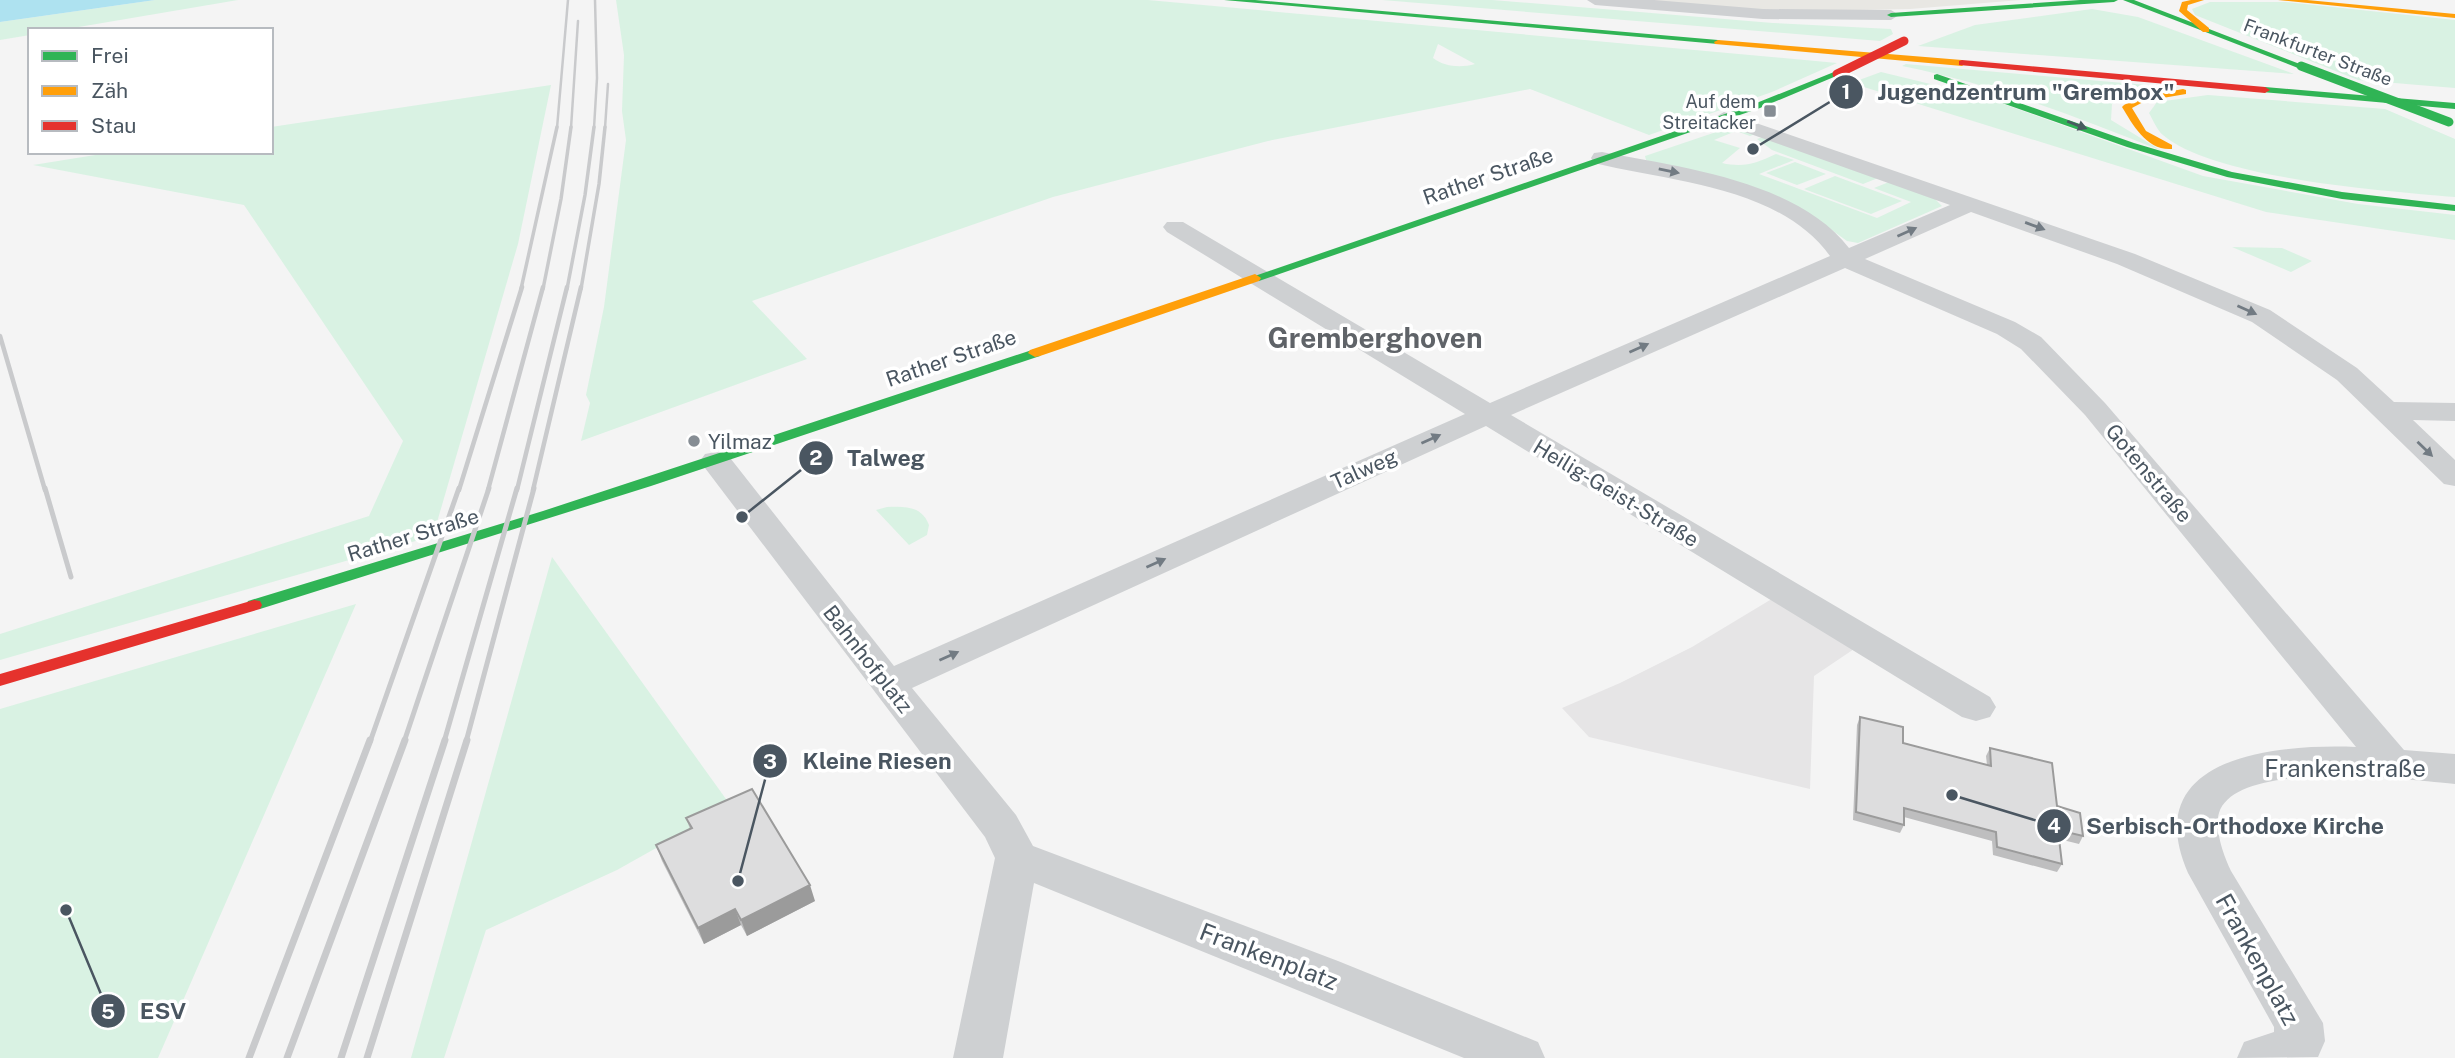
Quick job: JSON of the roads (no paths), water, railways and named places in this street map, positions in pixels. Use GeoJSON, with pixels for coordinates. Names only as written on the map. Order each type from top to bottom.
{"type":"FeatureCollection","features":[{"type":"Feature","properties":{"kind":"main road"},"geometry":{"type":"LineString","coordinates":[[1228,0],[2455,106]]}},
{"type":"Feature","properties":{"kind":"main road"},"geometry":{"type":"LineString","coordinates":[[1325,0],[2455,97]]}},
{"type":"Feature","properties":{"kind":"main road","name":"Rather Straße"},"geometry":{"type":"LineString","coordinates":[[0,680],[437,551],[716,461],[1724,118],[1837,74],[1915,31],[2025,5],[2114,0]]}},
{"type":"Feature","properties":{"kind":"main road","name":"Frankfurter Straße"},"geometry":{"type":"LineString","coordinates":[[2127,0],[2452,123]]}},
{"type":"Feature","properties":{"kind":"main road"},"geometry":{"type":"LineString","coordinates":[[2200,0],[2185,4],[2183,11],[2206,30]]}},
{"type":"Feature","properties":{"kind":"main road"},"geometry":{"type":"LineString","coordinates":[[2282,0],[2455,14]]}},
{"type":"Feature","properties":{"kind":"main road"},"geometry":{"type":"LineString","coordinates":[[2356,0],[2455,14]]}},
{"type":"Feature","properties":{"kind":"main road"},"geometry":{"type":"LineString","coordinates":[[2061,1],[2179,19]]}},
{"type":"Feature","properties":{"kind":"main road","name":"Rather Straße"},"geometry":{"type":"LineString","coordinates":[[1891,15],[1915,31]]}},
{"type":"Feature","properties":{"kind":"main road"},"geometry":{"type":"LineString","coordinates":[[1660,36],[1912,71],[2000,96],[2201,167],[2316,190],[2455,206]]}},
{"type":"Feature","properties":{"kind":"main road"},"geometry":{"type":"LineString","coordinates":[[2332,95],[2166,93],[2142,99],[2127,107],[2135,127],[2153,142],[2214,164],[2314,185],[2455,206]]}},
{"type":"Feature","properties":{"kind":"street"},"geometry":{"type":"LineString","coordinates":[[1595,0],[1763,13],[1891,15]]}},
{"type":"Feature","properties":{"kind":"street"},"geometry":{"type":"LineString","coordinates":[[1724,118],[2126,259],[2261,316],[2347,374],[2455,477]]}},
{"type":"Feature","properties":{"kind":"street"},"geometry":{"type":"LineString","coordinates":[[1602,158],[1702,178],[1763,198],[1825,234],[1839,248],[1844,259]]}},
{"type":"Feature","properties":{"kind":"street","name":"Talweg"},"geometry":{"type":"LineString","coordinates":[[887,684],[1486,415],[1971,204]]}},
{"type":"Feature","properties":{"kind":"street","name":"Heilig-Geist-Straße"},"geometry":{"type":"LineString","coordinates":[[1175,227],[1976,707]]}},
{"type":"Feature","properties":{"kind":"street","name":"Gotenstraße"},"geometry":{"type":"LineString","coordinates":[[1844,259],[2006,328],[2031,344],[2050,361],[2095,409],[2394,765]]}},
{"type":"Feature","properties":{"kind":"street"},"geometry":{"type":"LineString","coordinates":[[2387,411],[2455,412]]}},
{"type":"Feature","properties":{"kind":"street","name":"Bahnhofplatz"},"geometry":{"type":"LineString","coordinates":[[716,461],[1001,827],[1017,859]]}},
{"type":"Feature","properties":{"kind":"street","name":"Frankenstraße"},"geometry":{"type":"LineString","coordinates":[[2211,877],[2200,851],[2195,826],[2200,803],[2209,789],[2226,777],[2267,764],[2394,765],[2455,769]]}},
{"type":"Feature","properties":{"kind":"street"},"geometry":{"type":"LineString","coordinates":[[978,1058],[1017,859]]}},
{"type":"Feature","properties":{"kind":"street","name":"Frankenplatz"},"geometry":{"type":"LineString","coordinates":[[1017,859],[1321,976],[1520,1058]]}},
{"type":"Feature","properties":{"kind":"street","name":"Frankenplatz"},"geometry":{"type":"LineString","coordinates":[[2211,877],[2298,1023],[2300,1041],[2290,1051],[2262,1058]]}},
{"type":"Feature","properties":{"kind":"water"},"geometry":{"type":"Polygon","coordinates":[[[0,0],[155,0],[0,22],[0,0]]]}},
{"type":"Feature","properties":{"kind":"railway"},"geometry":{"type":"LineString","coordinates":[[557,128],[568,0]]}},
{"type":"Feature","properties":{"kind":"railway"},"geometry":{"type":"LineString","coordinates":[[594,128],[597,78],[595,0]]}},
{"type":"Feature","properties":{"kind":"railway"},"geometry":{"type":"LineString","coordinates":[[571,128],[578,21]]}},
{"type":"Feature","properties":{"kind":"railway"},"geometry":{"type":"LineString","coordinates":[[605,128],[608,84]]}},
{"type":"Feature","properties":{"kind":"railway"},"geometry":{"type":"LineString","coordinates":[[521,289],[557,127]]}},
{"type":"Feature","properties":{"kind":"railway"},"geometry":{"type":"LineString","coordinates":[[543,289],[561,199],[571,127]]}},
{"type":"Feature","properties":{"kind":"railway"},"geometry":{"type":"LineString","coordinates":[[567,289],[585,195],[594,127]]}},
{"type":"Feature","properties":{"kind":"railway"},"geometry":{"type":"LineString","coordinates":[[581,289],[599,184],[605,127]]}},
{"type":"Feature","properties":{"kind":"railway"},"geometry":{"type":"LineString","coordinates":[[459,490],[522,287]]}},
{"type":"Feature","properties":{"kind":"railway"},"geometry":{"type":"LineString","coordinates":[[488,490],[543,287]]}},
{"type":"Feature","properties":{"kind":"railway"},"geometry":{"type":"LineString","coordinates":[[517,490],[567,287]]}},
{"type":"Feature","properties":{"kind":"railway"},"geometry":{"type":"LineString","coordinates":[[533,490],[581,287]]}},
{"type":"Feature","properties":{"kind":"railway"},"geometry":{"type":"LineString","coordinates":[[0,336],[45,490]]}},
{"type":"Feature","properties":{"kind":"railway"},"geometry":{"type":"LineString","coordinates":[[45,488],[71,577]]}},
{"type":"Feature","properties":{"kind":"railway"},"geometry":{"type":"LineString","coordinates":[[370,742],[459,488]]}},
{"type":"Feature","properties":{"kind":"railway"},"geometry":{"type":"LineString","coordinates":[[404,742],[489,488]]}},
{"type":"Feature","properties":{"kind":"railway"},"geometry":{"type":"LineString","coordinates":[[444,742],[517,488]]}},
{"type":"Feature","properties":{"kind":"railway"},"geometry":{"type":"LineString","coordinates":[[466,742],[534,488]]}},
{"type":"Feature","properties":{"kind":"railway"},"geometry":{"type":"LineString","coordinates":[[249,1058],[370,740]]}},
{"type":"Feature","properties":{"kind":"railway"},"geometry":{"type":"LineString","coordinates":[[287,1058],[405,740]]}},
{"type":"Feature","properties":{"kind":"railway"},"geometry":{"type":"LineString","coordinates":[[341,1058],[445,740]]}},
{"type":"Feature","properties":{"kind":"railway"},"geometry":{"type":"LineString","coordinates":[[367,1058],[467,740]]}},
{"type":"Feature","properties":{"kind":"place","name":"Auf dem Streitacker"},"geometry":{"type":"Point","coordinates":[1770,111]}},
{"type":"Feature","properties":{"kind":"place","name":"Jugendzentrum \"Grembox\""},"geometry":{"type":"Point","coordinates":[1753,149]}},
{"type":"Feature","properties":{"kind":"place","name":"Yilmaz"},"geometry":{"type":"Point","coordinates":[694,441]}},
{"type":"Feature","properties":{"kind":"place","name":"Talweg"},"geometry":{"type":"Point","coordinates":[742,517]}},
{"type":"Feature","properties":{"kind":"place","name":"Serbisch-Orthodoxe Kirche"},"geometry":{"type":"Point","coordinates":[1952,795]}},
{"type":"Feature","properties":{"kind":"place","name":"Kleine Riesen"},"geometry":{"type":"Point","coordinates":[738,881]}},
{"type":"Feature","properties":{"kind":"place","name":"ESV"},"geometry":{"type":"Point","coordinates":[66,910]}},
{"type":"Feature","properties":{"kind":"district","name":"Gremberghoven"},"geometry":{"type":"Point","coordinates":[1375,337]}}]}
